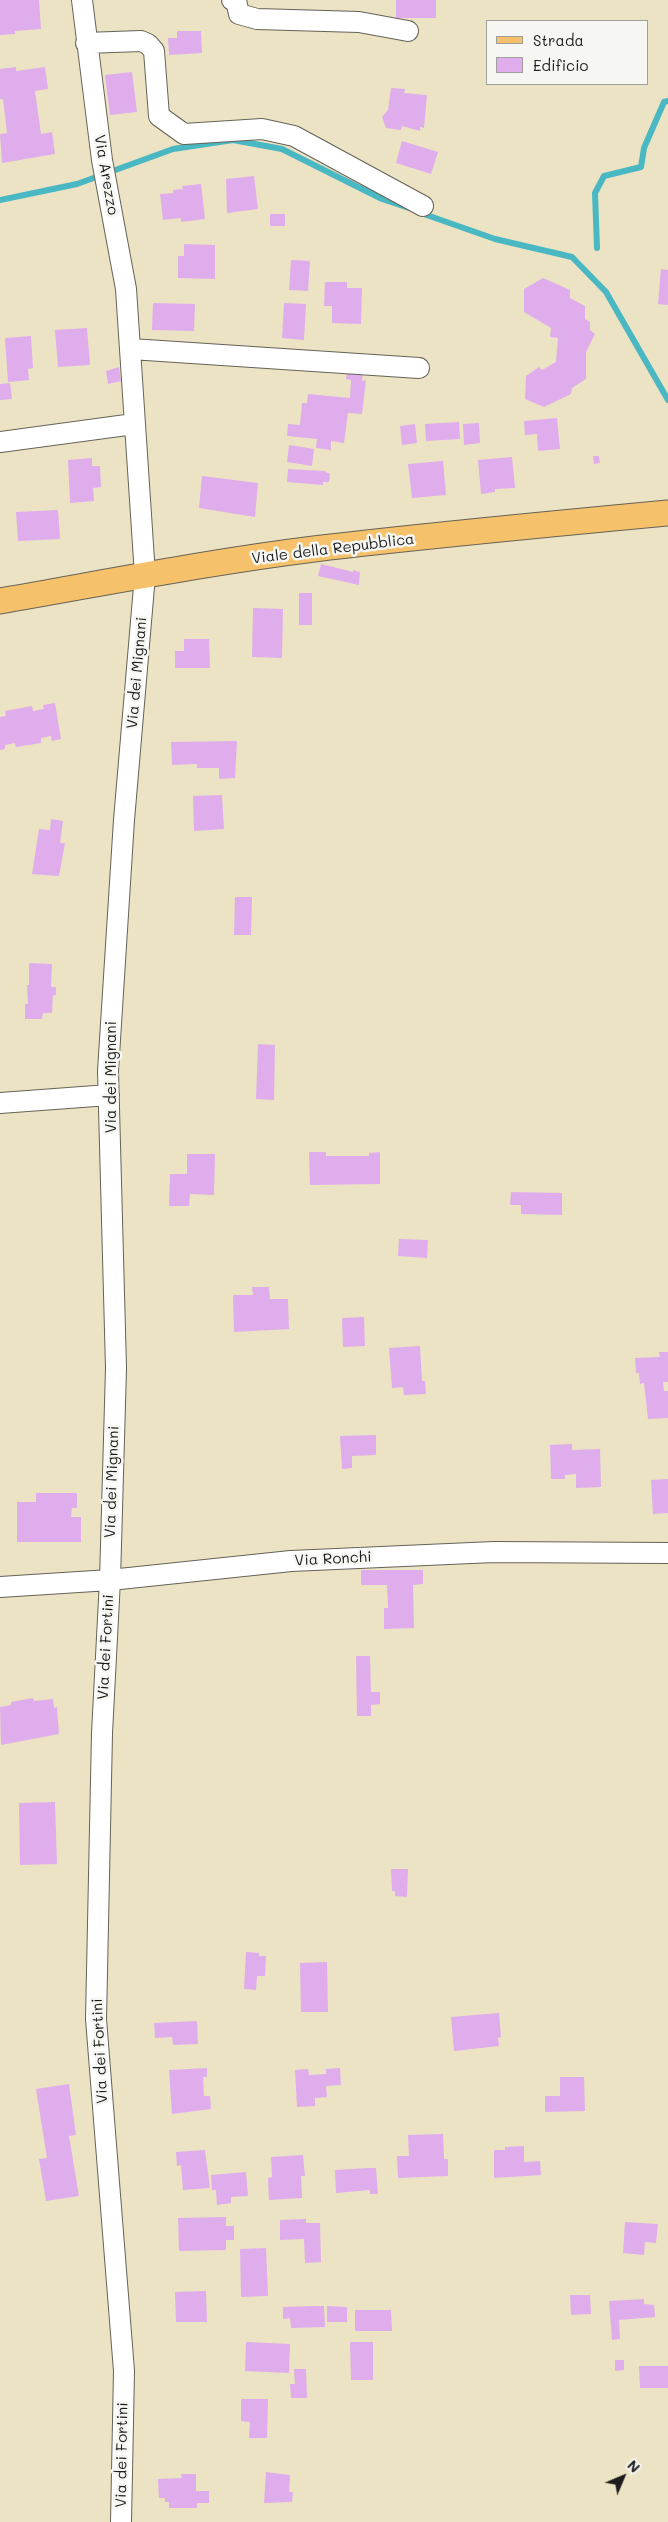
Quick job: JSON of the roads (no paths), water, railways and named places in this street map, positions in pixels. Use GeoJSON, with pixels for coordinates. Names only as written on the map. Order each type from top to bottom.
{"type":"FeatureCollection","features":[{"type":"Feature","properties":{"kind":"main road","name":"Viale della Repubblica"},"geometry":{"type":"LineString","coordinates":[[0,602],[145,575],[312,549],[514,527],[668,513]]}},
{"type":"Feature","properties":{"kind":"street","name":"Via Arezzo"},"geometry":{"type":"LineString","coordinates":[[82,0],[102,160],[126,289],[145,575]]}},
{"type":"Feature","properties":{"kind":"street"},"geometry":{"type":"LineString","coordinates":[[234,0],[239,14],[257,18],[359,22],[408,31]]}},
{"type":"Feature","properties":{"kind":"street"},"geometry":{"type":"LineString","coordinates":[[86,43],[141,42],[148,44],[154,51],[159,116],[184,134],[262,129],[294,136],[423,206]]}},
{"type":"Feature","properties":{"kind":"street"},"geometry":{"type":"LineString","coordinates":[[131,350],[419,368]]}},
{"type":"Feature","properties":{"kind":"street"},"geometry":{"type":"LineString","coordinates":[[0,442],[134,424]]}},
{"type":"Feature","properties":{"kind":"street","name":"Via dei Mignani"},"geometry":{"type":"LineString","coordinates":[[110,1580],[116,1368],[108,1071],[124,820],[145,575]]}},
{"type":"Feature","properties":{"kind":"street"},"geometry":{"type":"LineString","coordinates":[[0,1103],[110,1096]]}},
{"type":"Feature","properties":{"kind":"street","name":"Via Ronchi"},"geometry":{"type":"LineString","coordinates":[[0,1587],[110,1580],[301,1560],[494,1552],[668,1553]]}},
{"type":"Feature","properties":{"kind":"street","name":"Via dei Fortini"},"geometry":{"type":"LineString","coordinates":[[110,1580],[102,1733],[96,2019],[124,2371],[121,2522]]}},
{"type":"Feature","properties":{"kind":"waterway"},"geometry":{"type":"LineString","coordinates":[[597,248],[595,193],[604,176],[641,167],[644,148],[664,102],[668,101]]}},
{"type":"Feature","properties":{"kind":"waterway"},"geometry":{"type":"LineString","coordinates":[[0,200],[77,184],[173,149],[233,140],[282,149],[382,199],[409,208]]}},
{"type":"Feature","properties":{"kind":"waterway"},"geometry":{"type":"LineString","coordinates":[[421,213],[495,239],[572,257],[606,292],[668,400]]}}]}
